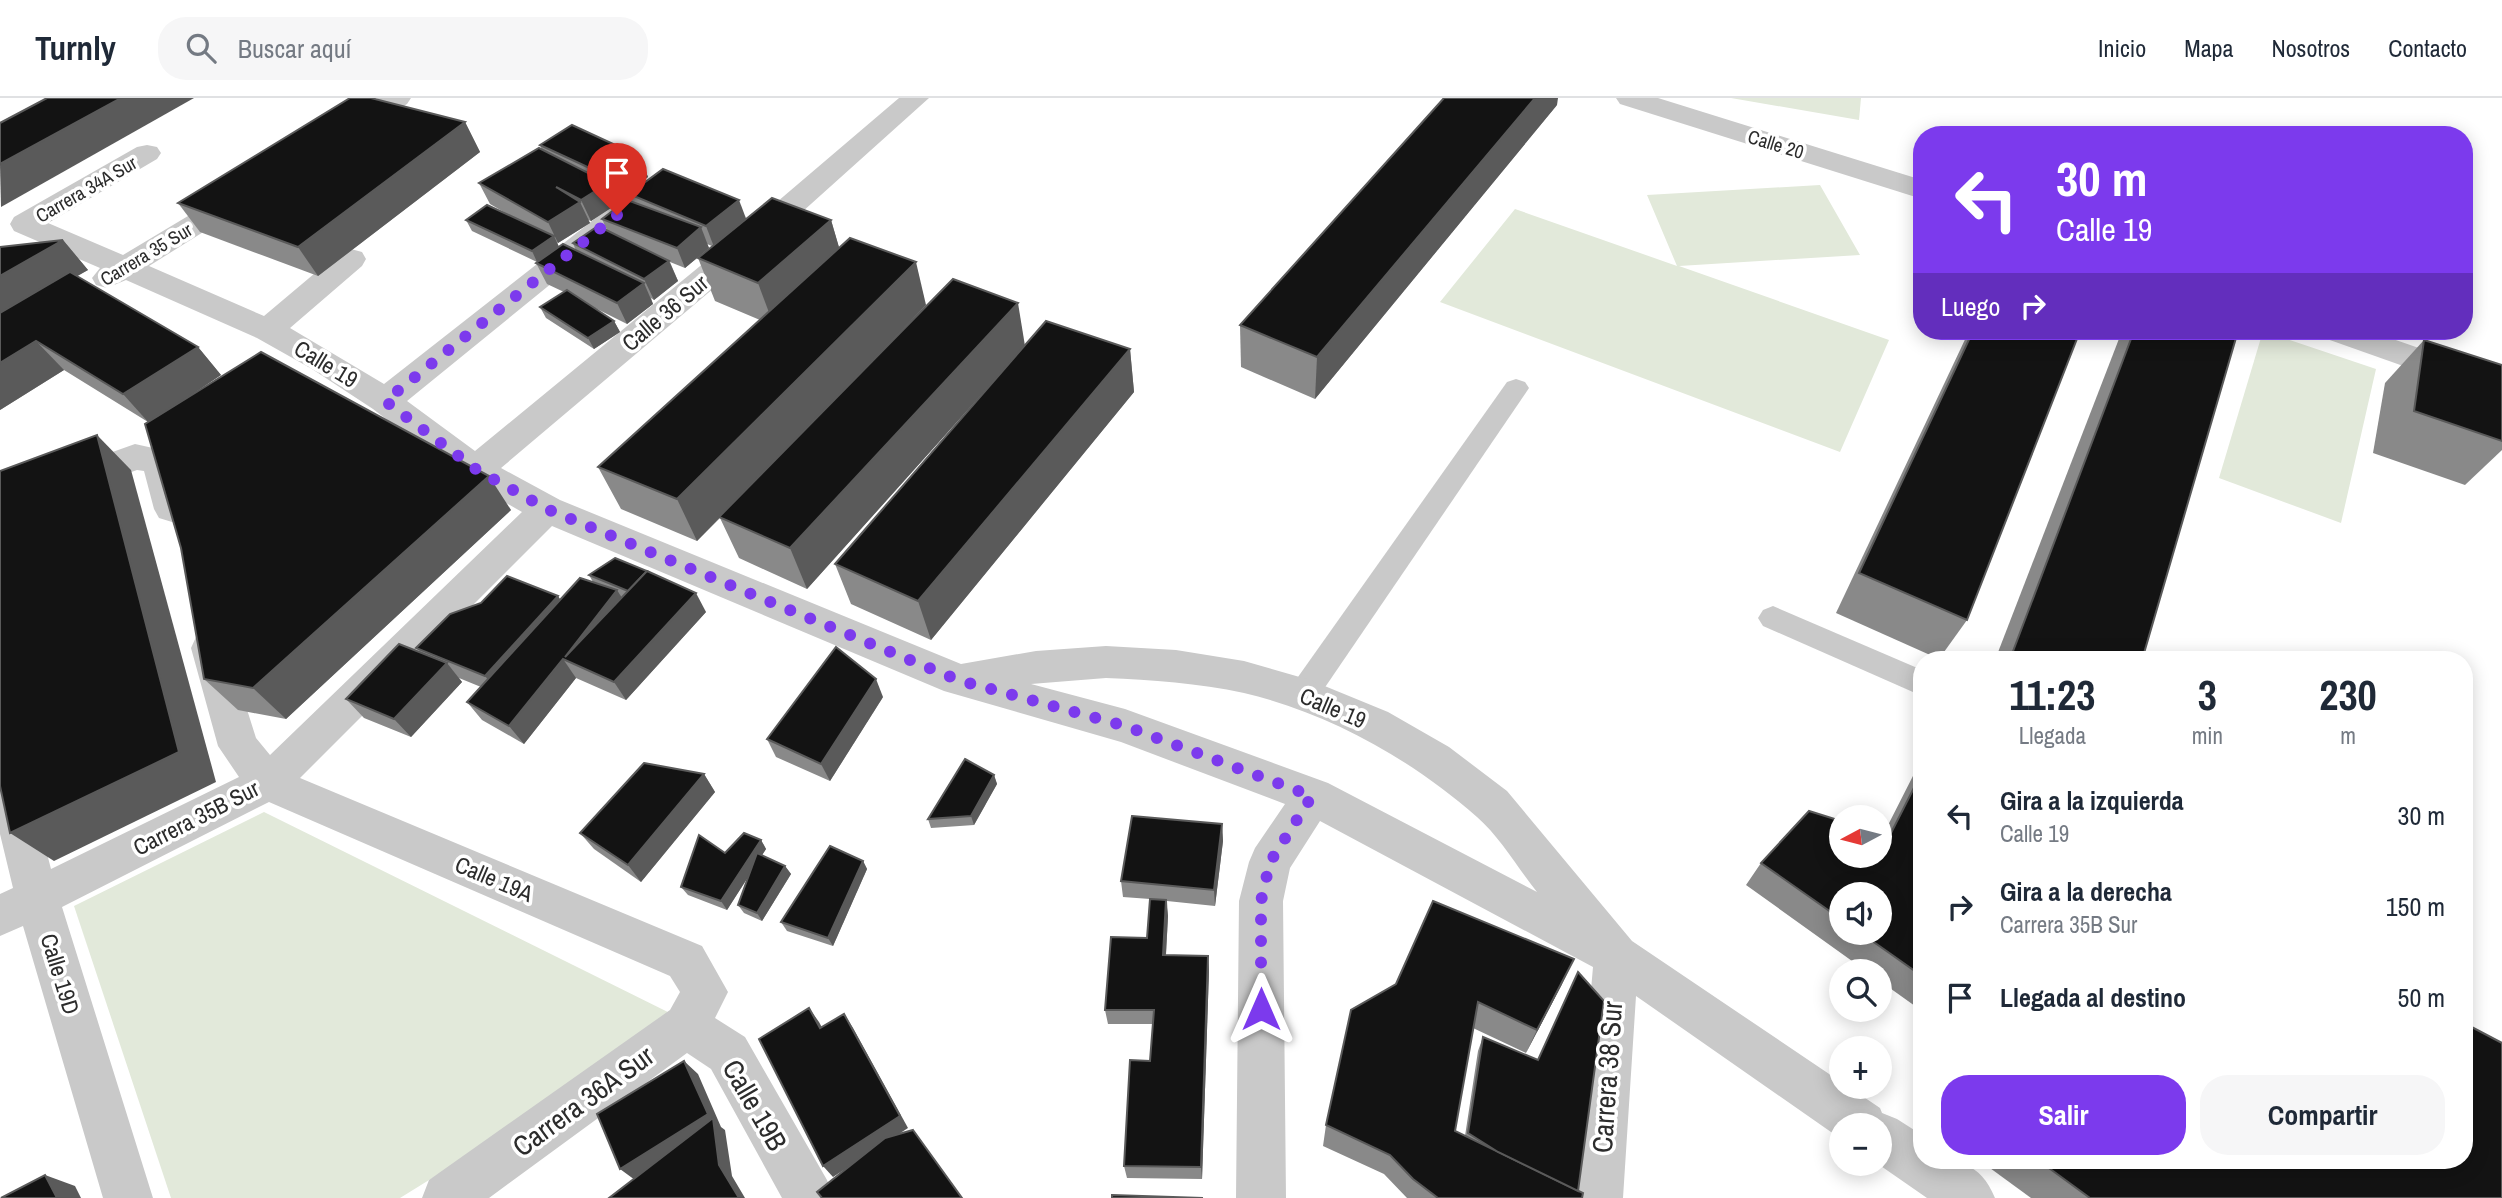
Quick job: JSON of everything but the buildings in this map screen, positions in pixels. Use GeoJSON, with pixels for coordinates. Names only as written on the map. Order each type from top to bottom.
{"type":"FeatureCollection","features":[{"type":"Feature","properties":{"kind":"street"},"geometry":{"type":"LineString","coordinates":[[317,148],[397,98]]}},
{"type":"Feature","properties":{"kind":"street","name":"Calle 36 Sur"},"geometry":{"type":"LineString","coordinates":[[477,470],[761,232],[915,98]]}},
{"type":"Feature","properties":{"kind":"street","name":"Calle 20"},"geometry":{"type":"LineString","coordinates":[[1630,98],[1913,187]]}},
{"type":"Feature","properties":{"kind":"street","name":"Carrera 34A Sur"},"geometry":{"type":"LineString","coordinates":[[26,224],[147,153]]}},
{"type":"Feature","properties":{"kind":"street"},"geometry":{"type":"LineString","coordinates":[[385,401],[660,181]]}},
{"type":"Feature","properties":{"kind":"street","name":"Carrera 35 Sur"},"geometry":{"type":"LineString","coordinates":[[79,295],[260,184]]}},
{"type":"Feature","properties":{"kind":"street","name":"Calle 19"},"geometry":{"type":"LineString","coordinates":[[26,224],[268,330],[324,361],[385,401],[477,470],[547,509],[958,680],[1125,726],[1312,796],[1616,957],[1845,1113]]}},
{"type":"Feature","properties":{"kind":"street"},"geometry":{"type":"LineString","coordinates":[[268,330],[351,259]]}},
{"type":"Feature","properties":{"kind":"street"},"geometry":{"type":"LineString","coordinates":[[2363,340],[2502,389]]}},
{"type":"Feature","properties":{"kind":"street"},"geometry":{"type":"LineString","coordinates":[[0,506],[135,457],[159,461],[180,539]]}},
{"type":"Feature","properties":{"kind":"street","name":"Carrera 35B Sur"},"geometry":{"type":"LineString","coordinates":[[18,907],[268,783],[547,509]]}},
{"type":"Feature","properties":{"kind":"street"},"geometry":{"type":"LineString","coordinates":[[202,617],[238,746],[268,783]]}},
{"type":"Feature","properties":{"kind":"street","name":"Calle 19"},"geometry":{"type":"LineString","coordinates":[[958,680],[1005,670],[1097,660],[1189,665],[1304,693],[1403,738],[1493,805],[1616,957]]}},
{"type":"Feature","properties":{"kind":"street","name":"Calle 19D"},"geometry":{"type":"LineString","coordinates":[[0,749],[18,907],[128,1198]]}},
{"type":"Feature","properties":{"kind":"street","name":"Calle 19A"},"geometry":{"type":"LineString","coordinates":[[268,783],[686,961],[696,1009]]}},
{"type":"Feature","properties":{"kind":"street"},"geometry":{"type":"LineString","coordinates":[[1261,1198],[1261,901],[1270,862],[1312,796]]}},
{"type":"Feature","properties":{"kind":"street","name":"Carrera 38 Sur"},"geometry":{"type":"LineString","coordinates":[[1598,1198],[1616,957]]}},
{"type":"Feature","properties":{"kind":"street","name":"Carrera 36A Sur"},"geometry":{"type":"LineString","coordinates":[[447,1198],[696,1009]]}},
{"type":"Feature","properties":{"kind":"street","name":"Calle 19B"},"geometry":{"type":"LineString","coordinates":[[696,1009],[728,1053],[809,1198]]}},
{"type":"Feature","properties":{"kind":"street"},"geometry":{"type":"LineString","coordinates":[[1892,1144],[1913,1159]]}},
{"type":"Feature","properties":{"kind":"street"},"geometry":{"type":"LineString","coordinates":[[1928,1169],[1970,1198]]}},
{"type":"Feature","properties":{"kind":"lane"},"geometry":{"type":"LineString","coordinates":[[1304,693],[1516,388]]}},
{"type":"Feature","properties":{"kind":"lane"},"geometry":{"type":"LineString","coordinates":[[1773,618],[1913,680]]}},
{"type":"Feature","properties":{"kind":"green space"},"geometry":{"type":"Polygon","coordinates":[[[1731,98],[1861,98],[1859,120],[1731,98]]]}},
{"type":"Feature","properties":{"kind":"green space"},"geometry":{"type":"Polygon","coordinates":[[[1820,185],[1860,255],[1679,266],[1889,340],[1840,452],[1440,302],[1515,209],[1677,266],[1647,195],[1820,185]]]}},
{"type":"Feature","properties":{"kind":"green space"},"geometry":{"type":"Polygon","coordinates":[[[2260,340],[2290,340],[2376,369],[2341,523],[2219,478],[2260,340]]]}},
{"type":"Feature","properties":{"kind":"green space"},"geometry":{"type":"Polygon","coordinates":[[[264,812],[686,1021],[400,1198],[171,1198],[74,906],[264,812]]]}},
{"type":"Feature","properties":{"kind":"route"},"geometry":{"type":"LineString","coordinates":[[617,215],[385,401],[477,470],[547,509],[958,680],[1125,726],[1312,796],[1270,862],[1261,901],[1261,1009]]}}]}
